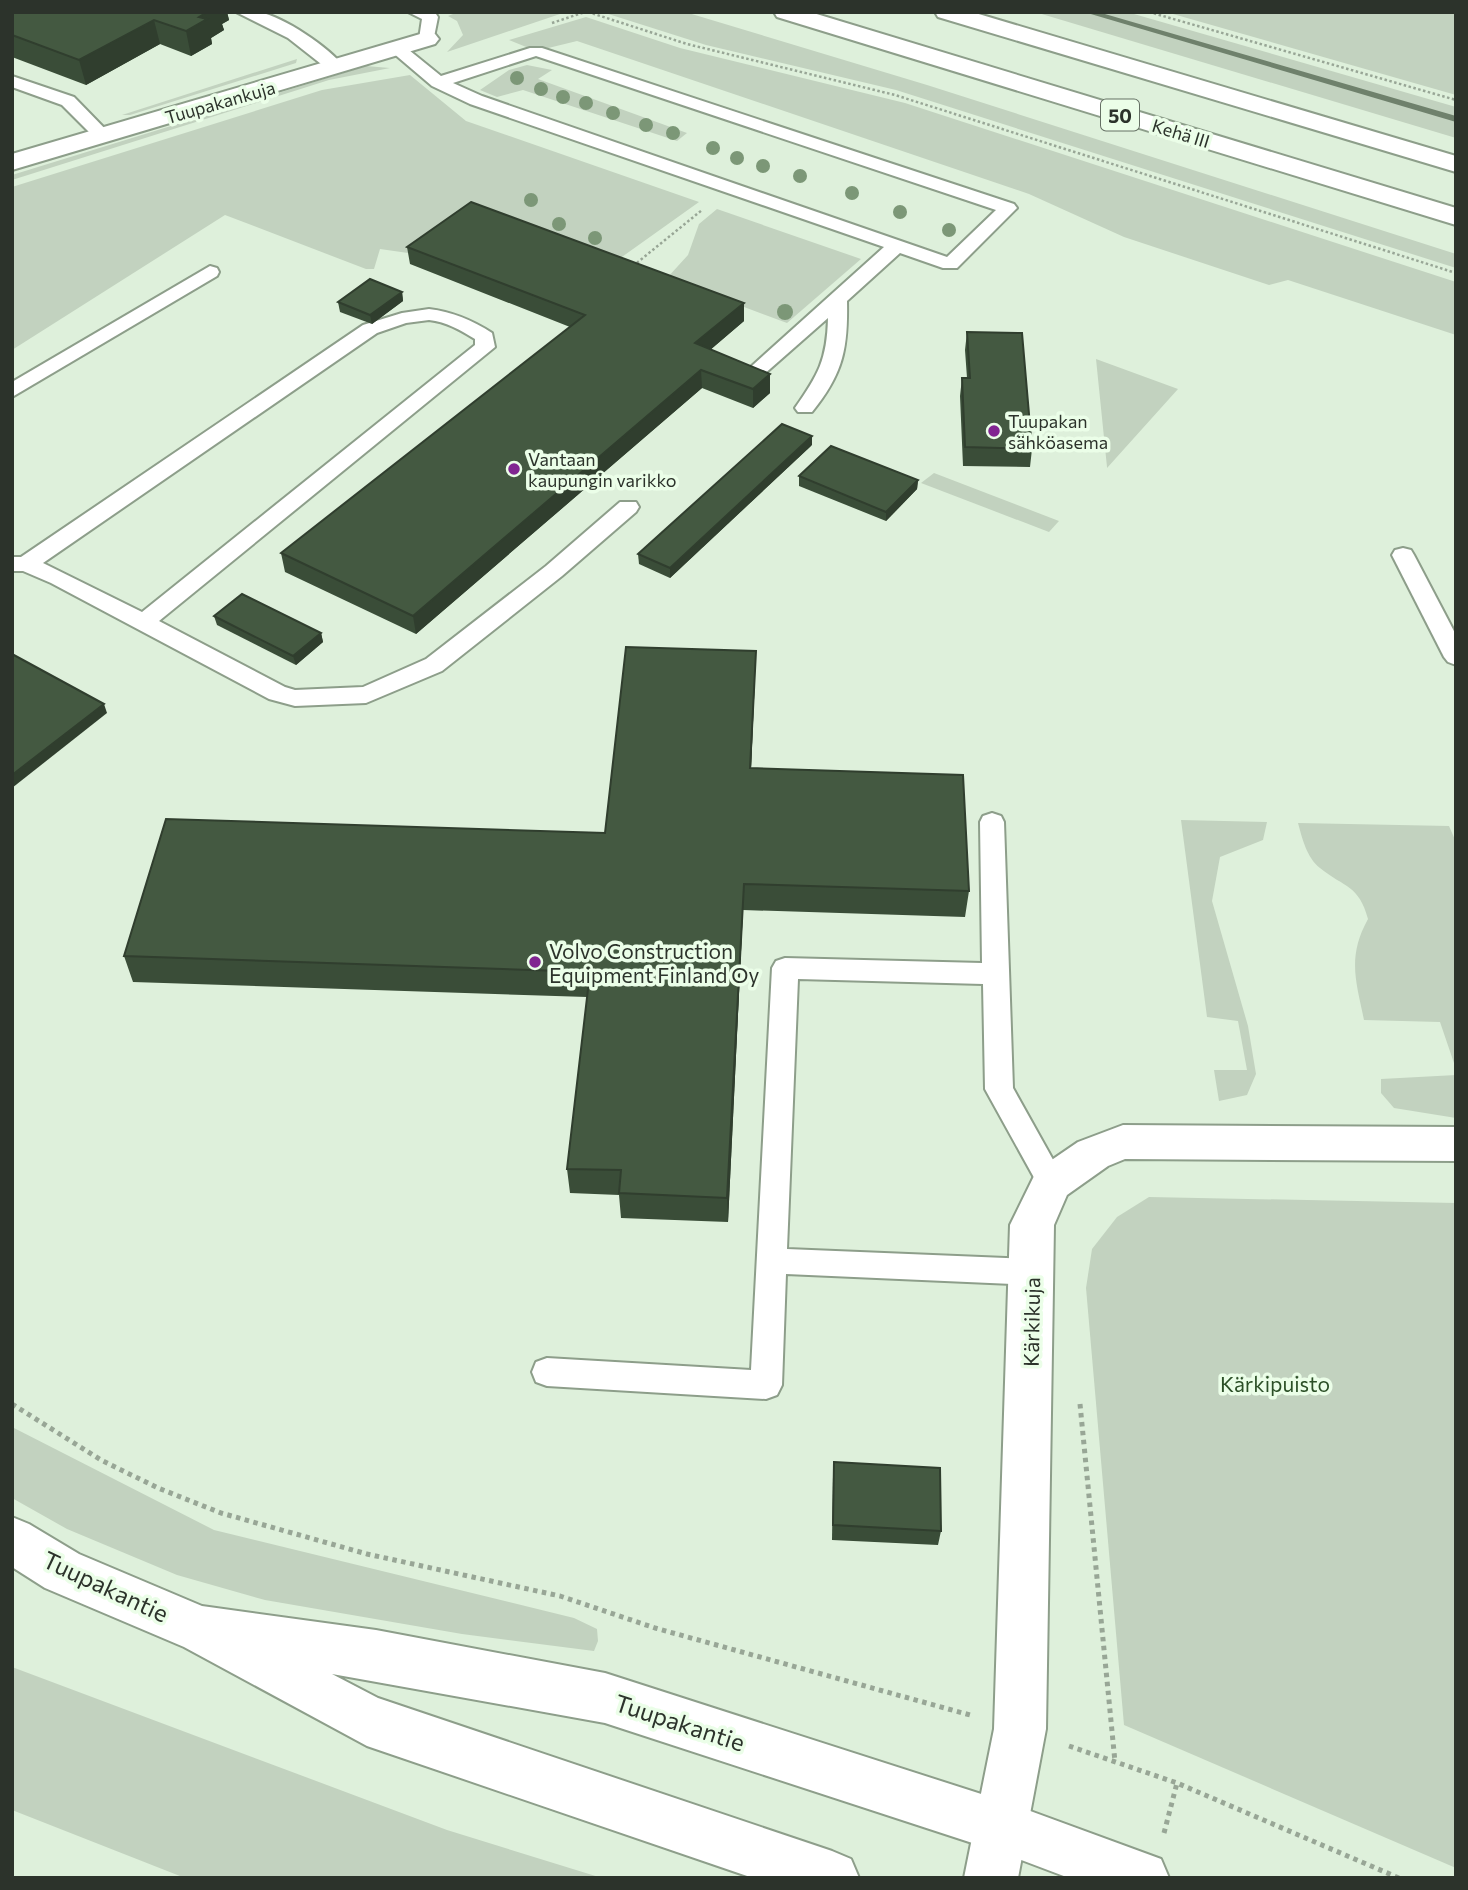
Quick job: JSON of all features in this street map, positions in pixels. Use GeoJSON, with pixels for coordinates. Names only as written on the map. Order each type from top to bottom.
{"type":"FeatureCollection","features":[{"type":"Feature","properties":{"kind":"main road","name":"Kehä III"},"geometry":{"type":"LineString","coordinates":[[785,12],[1456,217]]}},
{"type":"Feature","properties":{"kind":"main road","name":"50"},"geometry":{"type":"LineString","coordinates":[[948,12],[1456,164]]}},
{"type":"Feature","properties":{"kind":"main road","name":"Tuupakankuja"},"geometry":{"type":"LineString","coordinates":[[12,163],[427,39]]}},
{"type":"Feature","properties":{"kind":"main road","name":"Kärkikuja"},"geometry":{"type":"LineString","coordinates":[[990,1878],[1003,1827],[1020,1729],[1033,1272],[1032,1225],[1052,1183],[1093,1154],[1123,1142],[1456,1144]]}},
{"type":"Feature","properties":{"kind":"main road","name":"Tuupakantie"},"geometry":{"type":"LineString","coordinates":[[12,1539],[62,1571],[202,1629],[367,1720],[832,1878]]}},
{"type":"Feature","properties":{"kind":"main road","name":"Tuupakantie"},"geometry":{"type":"LineString","coordinates":[[202,1629],[376,1655],[605,1698],[1003,1827],[1142,1878]]}},
{"type":"Feature","properties":{"kind":"lane"},"geometry":{"type":"LineString","coordinates":[[244,12],[278,24],[318,50],[336,67]]}},
{"type":"Feature","properties":{"kind":"lane"},"geometry":{"type":"LineString","coordinates":[[416,12],[430,17],[427,39]]}},
{"type":"Feature","properties":{"kind":"lane"},"geometry":{"type":"LineString","coordinates":[[398,49],[438,82],[476,100],[950,264],[1008,208],[536,51],[438,82]]}},
{"type":"Feature","properties":{"kind":"lane"},"geometry":{"type":"LineString","coordinates":[[12,80],[68,101],[103,136]]}},
{"type":"Feature","properties":{"kind":"lane"},"geometry":{"type":"LineString","coordinates":[[754,373],[898,246]]}},
{"type":"Feature","properties":{"kind":"lane"},"geometry":{"type":"LineString","coordinates":[[12,391],[210,272]]}},
{"type":"Feature","properties":{"kind":"lane"},"geometry":{"type":"LineString","coordinates":[[805,408],[824,387],[832,367],[838,337],[836,299]]}},
{"type":"Feature","properties":{"kind":"lane"},"geometry":{"type":"LineString","coordinates":[[19,564],[370,329],[405,316],[426,312],[465,323],[485,337],[485,347],[143,623]]}},
{"type":"Feature","properties":{"kind":"lane"},"geometry":{"type":"LineString","coordinates":[[19,564],[59,578],[278,693],[295,698],[366,695],[434,665],[554,571],[628,506]]}},
{"type":"Feature","properties":{"kind":"lane"},"geometry":{"type":"LineString","coordinates":[[1403,555],[1456,657]]}},
{"type":"Feature","properties":{"kind":"lane"},"geometry":{"type":"LineString","coordinates":[[992,822],[999,1089],[1052,1183]]}},
{"type":"Feature","properties":{"kind":"lane"},"geometry":{"type":"LineString","coordinates":[[547,1372],[766,1385],[785,968],[997,974]]}},
{"type":"Feature","properties":{"kind":"lane"},"geometry":{"type":"LineString","coordinates":[[773,1261],[1033,1272]]}},
{"type":"Feature","properties":{"kind":"path"},"geometry":{"type":"LineString","coordinates":[[587,12],[687,44],[895,95],[1456,273]]}},
{"type":"Feature","properties":{"kind":"path"},"geometry":{"type":"LineString","coordinates":[[1149,12],[1456,100]]}},
{"type":"Feature","properties":{"kind":"path"},"geometry":{"type":"LineString","coordinates":[[633,266],[730,188]]}},
{"type":"Feature","properties":{"kind":"path"},"geometry":{"type":"LineString","coordinates":[[1080,1400],[1115,1762]]}},
{"type":"Feature","properties":{"kind":"path"},"geometry":{"type":"LineString","coordinates":[[12,1404],[101,1460],[158,1488],[221,1513],[367,1555],[560,1596],[654,1628],[1020,1729],[1177,1783],[1399,1878]]}},
{"type":"Feature","properties":{"kind":"green space"},"geometry":{"type":"Polygon","coordinates":[[[458,12],[566,12],[447,52],[463,35],[457,21],[448,16],[458,12]]]}},
{"type":"Feature","properties":{"kind":"green space"},"geometry":{"type":"Polygon","coordinates":[[[602,12],[685,12],[927,85],[1456,254],[1456,268],[896,90],[706,45],[602,12]]]}},
{"type":"Feature","properties":{"kind":"green space"},"geometry":{"type":"Polygon","coordinates":[[[1035,12],[1127,12],[1456,107],[1456,138],[1035,12]]]}},
{"type":"Feature","properties":{"kind":"green space"},"geometry":{"type":"Polygon","coordinates":[[[1166,12],[1456,12],[1456,95],[1166,12]]]}},
{"type":"Feature","properties":{"kind":"green space"},"geometry":{"type":"Polygon","coordinates":[[[586,17],[680,48],[905,103],[1456,282],[1456,335],[1288,280],[1269,285],[1124,237],[1029,194],[577,41],[536,51],[509,40],[586,17]]]}},
{"type":"Feature","properties":{"kind":"green space"},"geometry":{"type":"Polygon","coordinates":[[[297,59],[296,63],[130,115],[122,115],[297,59]]]}},
{"type":"Feature","properties":{"kind":"green space"},"geometry":{"type":"Polygon","coordinates":[[[527,65],[552,70],[538,79],[687,133],[677,141],[523,90],[497,97],[480,90],[509,70],[527,65]]]}},
{"type":"Feature","properties":{"kind":"green space"},"geometry":{"type":"Polygon","coordinates":[[[366,66],[390,68],[329,80],[12,180],[12,175],[366,66]]]}},
{"type":"Feature","properties":{"kind":"green space"},"geometry":{"type":"Polygon","coordinates":[[[410,75],[466,121],[699,202],[612,264],[415,254],[380,249],[374,269],[366,269],[225,215],[12,350],[12,187],[322,90],[410,75]]]}},
{"type":"Feature","properties":{"kind":"green space"},"geometry":{"type":"Polygon","coordinates":[[[717,209],[861,259],[787,323],[667,278],[688,255],[699,224],[717,209]]]}},
{"type":"Feature","properties":{"kind":"green space"},"geometry":{"type":"Polygon","coordinates":[[[1096,359],[1178,389],[1107,468],[1107,467],[1096,359]]]}},
{"type":"Feature","properties":{"kind":"green space"},"geometry":{"type":"Polygon","coordinates":[[[934,473],[1059,521],[1049,532],[921,483],[934,473]]]}},
{"type":"Feature","properties":{"kind":"green space"},"geometry":{"type":"Polygon","coordinates":[[[1181,820],[1267,822],[1263,840],[1220,857],[1212,901],[1248,1026],[1256,1074],[1247,1095],[1219,1101],[1214,1070],[1247,1070],[1238,1021],[1207,1017],[1181,820]]]}},
{"type":"Feature","properties":{"kind":"green space"},"geometry":{"type":"Polygon","coordinates":[[[1298,823],[1449,826],[1456,842],[1456,1069],[1440,1022],[1364,1020],[1358,993],[1355,957],[1368,919],[1355,893],[1315,864],[1298,823]]]}},
{"type":"Feature","properties":{"kind":"green space"},"geometry":{"type":"Polygon","coordinates":[[[1456,1075],[1456,1118],[1394,1108],[1381,1093],[1381,1079],[1456,1075]]]}},
{"type":"Feature","properties":{"kind":"green space","name":"Kärkipuisto"},"geometry":{"type":"Polygon","coordinates":[[[1149,1197],[1456,1203],[1456,1868],[1124,1725],[1086,1288],[1092,1249],[1117,1217],[1149,1197]]]}},
{"type":"Feature","properties":{"kind":"green space"},"geometry":{"type":"Polygon","coordinates":[[[12,1427],[214,1530],[574,1618],[597,1629],[598,1641],[594,1651],[462,1634],[265,1600],[177,1575],[67,1529],[12,1498],[12,1427]]]}},
{"type":"Feature","properties":{"kind":"green space"},"geometry":{"type":"Polygon","coordinates":[[[12,1667],[447,1830],[602,1878],[185,1878],[12,1810],[12,1667]]]}},
{"type":"Feature","properties":{"kind":"building"},"geometry":{"type":"Polygon","coordinates":[[[12,12],[207,12],[199,17],[207,19],[186,31],[154,20],[79,60],[12,35],[12,12]]]}},
{"type":"Feature","properties":{"kind":"building"},"geometry":{"type":"Polygon","coordinates":[[[471,202],[744,303],[695,343],[770,374],[753,389],[701,370],[413,616],[281,553],[585,315],[407,247],[471,202]]]}},
{"type":"Feature","properties":{"kind":"building"},"geometry":{"type":"Polygon","coordinates":[[[370,279],[402,292],[370,315],[338,302],[370,279]]]}},
{"type":"Feature","properties":{"kind":"building","name":"Tuupakan sähköasema"},"geometry":{"type":"Polygon","coordinates":[[[967,332],[1022,333],[1032,449],[965,447],[962,378],[970,378],[967,332]]]}},
{"type":"Feature","properties":{"kind":"building"},"geometry":{"type":"Polygon","coordinates":[[[782,424],[812,436],[670,568],[638,554],[782,424]]]}},
{"type":"Feature","properties":{"kind":"building"},"geometry":{"type":"Polygon","coordinates":[[[831,446],[918,480],[886,512],[799,476],[831,446]]]}},
{"type":"Feature","properties":{"kind":"building"},"geometry":{"type":"Polygon","coordinates":[[[242,594],[321,633],[293,656],[214,616],[242,594]]]}},
{"type":"Feature","properties":{"kind":"building"},"geometry":{"type":"Polygon","coordinates":[[[626,647],[756,651],[750,768],[963,775],[969,891],[744,884],[727,1198],[619,1193],[621,1170],[567,1169],[590,972],[124,956],[166,819],[605,833],[626,647]]]}},
{"type":"Feature","properties":{"kind":"building"},"geometry":{"type":"Polygon","coordinates":[[[12,654],[104,704],[12,775],[12,654]]]}},
{"type":"Feature","properties":{"kind":"building"},"geometry":{"type":"Polygon","coordinates":[[[834,1462],[940,1468],[941,1531],[833,1525],[834,1462]]]}},
{"type":"Feature","properties":{"kind":"waterway"},"geometry":{"type":"LineString","coordinates":[[1088,12],[1456,119]]}},
{"type":"Feature","properties":{"kind":"place","name":"Tuupakan sähköasema"},"geometry":{"type":"Point","coordinates":[994,431]}},
{"type":"Feature","properties":{"kind":"place","name":"Vantaan kaupungin varikko"},"geometry":{"type":"Point","coordinates":[514,469]}},
{"type":"Feature","properties":{"kind":"place","name":"Volvo Construction Equipment Finland Oy"},"geometry":{"type":"Point","coordinates":[535,962]}}]}
